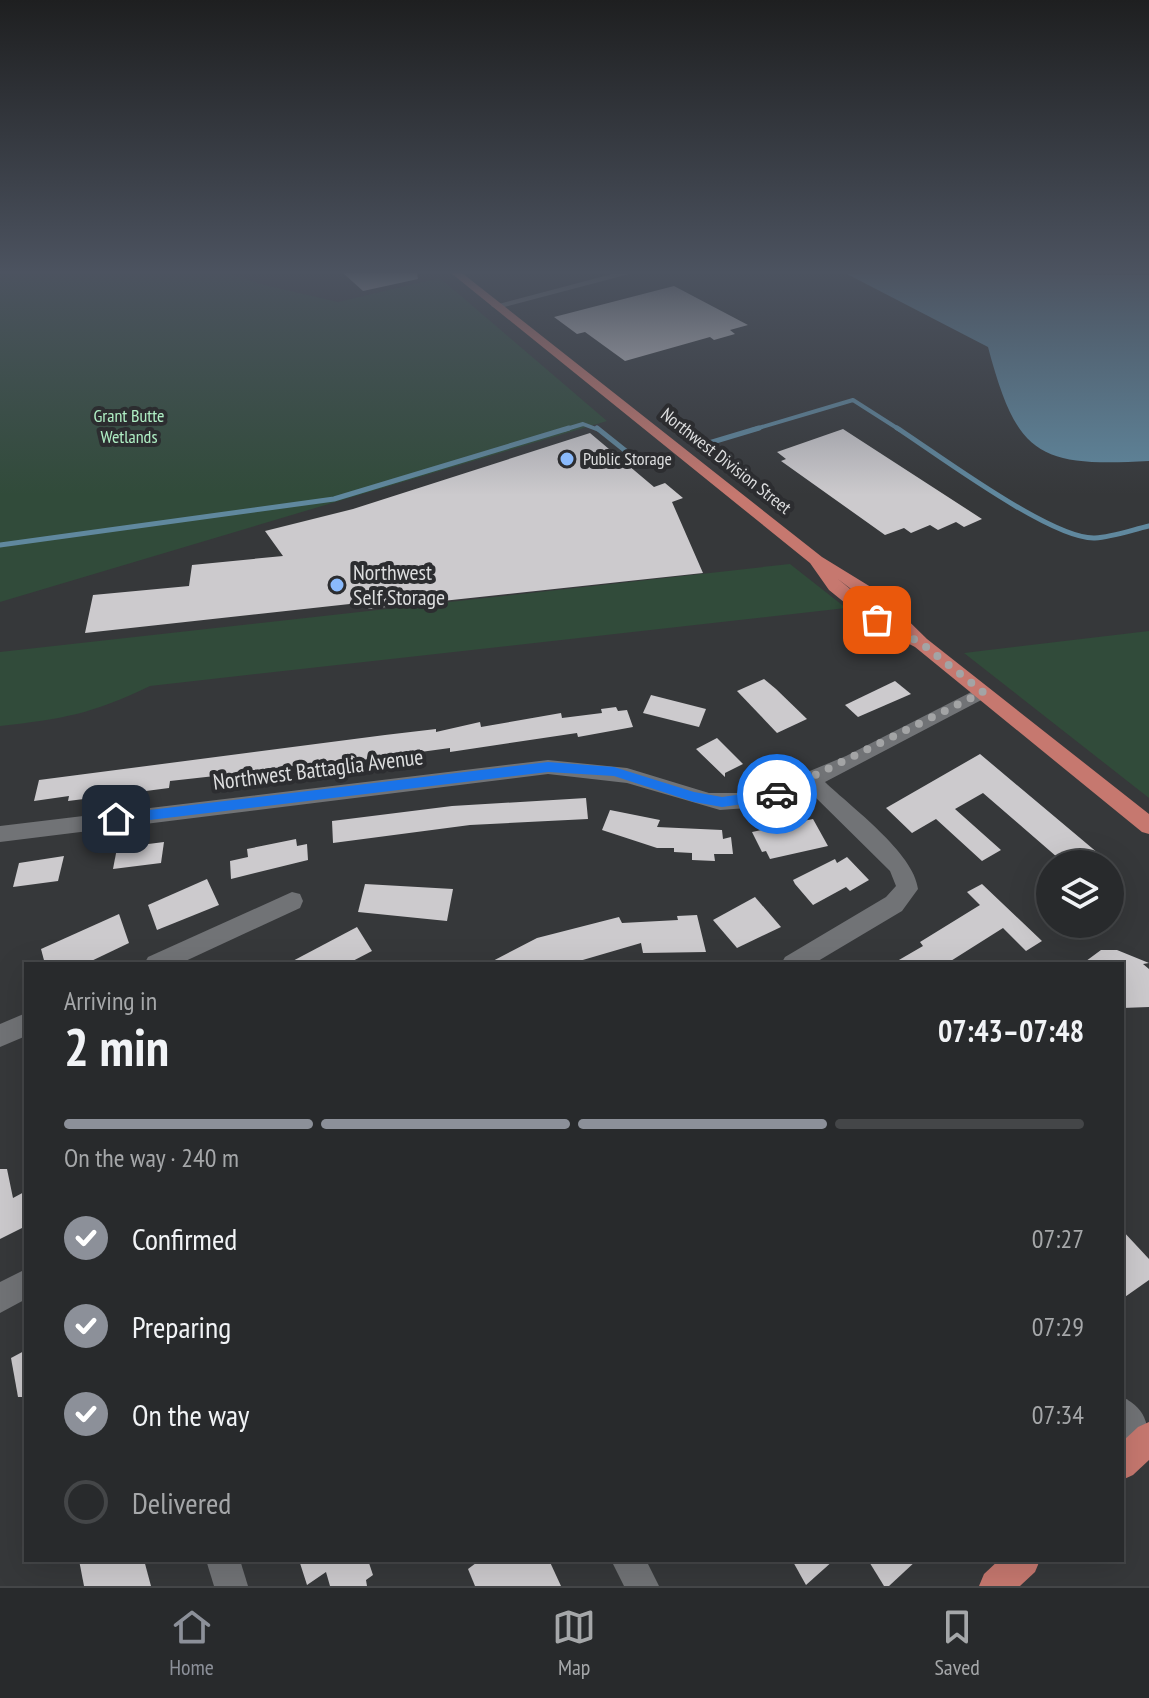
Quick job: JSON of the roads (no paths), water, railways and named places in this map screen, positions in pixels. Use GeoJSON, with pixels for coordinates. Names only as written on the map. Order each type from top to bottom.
{"type":"FeatureCollection","features":[{"type":"Feature","properties":{"kind":"main road","name":"Northwest Division Street"},"geometry":{"type":"LineString","coordinates":[[549,347],[816,560],[835,586],[877,620],[921,643],[1149,826]]}},
{"type":"Feature","properties":{"kind":"main road"},"geometry":{"type":"LineString","coordinates":[[1124,1462],[1147,1440]]}},
{"type":"Feature","properties":{"kind":"main road"},"geometry":{"type":"LineString","coordinates":[[996,1586],[1021,1562]]}},
{"type":"Feature","properties":{"kind":"street","name":"Northwest Battaglia Avenue"},"geometry":{"type":"LineString","coordinates":[[0,834],[502,770],[646,770],[694,797],[722,802],[764,798],[810,780],[983,692]]}},
{"type":"Feature","properties":{"kind":"street"},"geometry":{"type":"LineString","coordinates":[[796,962],[894,904],[907,889],[906,878],[898,865],[810,780]]}},
{"type":"Feature","properties":{"kind":"street"},"geometry":{"type":"LineString","coordinates":[[160,962],[292,901]]}},
{"type":"Feature","properties":{"kind":"street"},"geometry":{"type":"LineString","coordinates":[[0,1036],[24,1025]]}},
{"type":"Feature","properties":{"kind":"street"},"geometry":{"type":"LineString","coordinates":[[0,1298],[24,1284]]}},
{"type":"Feature","properties":{"kind":"street"},"geometry":{"type":"LineString","coordinates":[[1124,1415],[1147,1440]]}},
{"type":"Feature","properties":{"kind":"street"},"geometry":{"type":"LineString","coordinates":[[224,1562],[231,1586]]}},
{"type":"Feature","properties":{"kind":"street"},"geometry":{"type":"LineString","coordinates":[[629,1562],[642,1586]]}},
{"type":"Feature","properties":{"kind":"water"},"geometry":{"type":"Polygon","coordinates":[[[988,347],[1149,347],[1149,461],[1081,461],[1057,456],[1038,447],[1022,433],[999,383],[988,347]]]}},
{"type":"Feature","properties":{"kind":"waterway"},"geometry":{"type":"LineString","coordinates":[[752,430],[853,400],[899,430]]}},
{"type":"Feature","properties":{"kind":"waterway"},"geometry":{"type":"LineString","coordinates":[[563,430],[583,424],[599,430]]}},
{"type":"Feature","properties":{"kind":"waterway"},"geometry":{"type":"LineString","coordinates":[[0,545],[334,499],[569,428]]}},
{"type":"Feature","properties":{"kind":"waterway"},"geometry":{"type":"LineString","coordinates":[[597,428],[637,460]]}},
{"type":"Feature","properties":{"kind":"waterway"},"geometry":{"type":"LineString","coordinates":[[709,443],[759,428]]}},
{"type":"Feature","properties":{"kind":"waterway"},"geometry":{"type":"LineString","coordinates":[[899,430],[1024,511],[1076,535],[1095,538],[1149,526]]}},
{"type":"Feature","properties":{"kind":"place","name":"Public Storage"},"geometry":{"type":"Point","coordinates":[567,459]}},
{"type":"Feature","properties":{"kind":"place","name":"Northwest Self Storage"},"geometry":{"type":"Point","coordinates":[337,585]}},
{"type":"Feature","properties":{"kind":"park label","name":"Grant Butte Wetlands"},"geometry":{"type":"Point","coordinates":[129,426]}}]}
